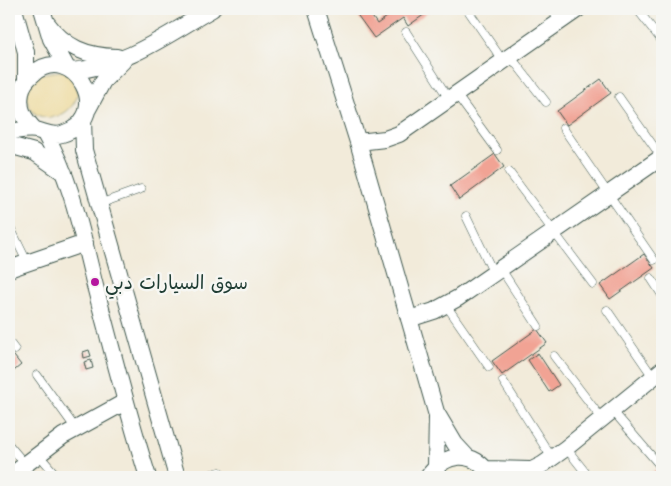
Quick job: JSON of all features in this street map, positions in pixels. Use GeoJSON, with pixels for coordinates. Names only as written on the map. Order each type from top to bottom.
{"type":"FeatureCollection","features":[{"type":"Feature","properties":{"kind":"street"},"geometry":{"type":"LineString","coordinates":[[14,9],[26,52],[20,106],[25,120],[40,132],[64,173],[85,244],[125,402],[148,477]]}},
{"type":"Feature","properties":{"kind":"street"},"geometry":{"type":"LineString","coordinates":[[9,105],[37,70],[52,66],[69,69],[100,67],[126,57],[212,9]]}},
{"type":"Feature","properties":{"kind":"street"},"geometry":{"type":"LineString","coordinates":[[358,142],[385,139],[398,134],[506,59],[556,15],[578,9]]}},
{"type":"Feature","properties":{"kind":"street"},"geometry":{"type":"LineString","coordinates":[[314,11],[358,142],[436,412],[438,439],[432,472]]}},
{"type":"Feature","properties":{"kind":"street"},"geometry":{"type":"LineString","coordinates":[[44,16],[55,35],[80,52],[95,56],[126,57]]}},
{"type":"Feature","properties":{"kind":"street"},"geometry":{"type":"LineString","coordinates":[[44,16],[51,39],[69,69],[80,78],[86,88],[88,99],[85,114],[84,150],[177,477]]}},
{"type":"Feature","properties":{"kind":"street"},"geometry":{"type":"LineString","coordinates":[[9,132],[40,132],[60,135],[73,129],[85,114],[103,82],[126,57]]}},
{"type":"Feature","properties":{"kind":"street"},"geometry":{"type":"LineString","coordinates":[[9,145],[34,152],[64,173]]}},
{"type":"Feature","properties":{"kind":"street"},"geometry":{"type":"LineString","coordinates":[[409,319],[446,305],[662,158]]}},
{"type":"Feature","properties":{"kind":"street"},"geometry":{"type":"LineString","coordinates":[[9,269],[85,244]]}},
{"type":"Feature","properties":{"kind":"street"},"geometry":{"type":"LineString","coordinates":[[436,412],[455,444],[468,458],[488,473],[524,474],[566,448],[659,373]]}},
{"type":"Feature","properties":{"kind":"street"},"geometry":{"type":"LineString","coordinates":[[9,477],[38,454],[76,429],[125,402]]}},
{"type":"Feature","properties":{"kind":"street"},"geometry":{"type":"LineString","coordinates":[[432,472],[445,460],[457,457],[468,458]]}},
{"type":"Feature","properties":{"kind":"lane"},"geometry":{"type":"LineString","coordinates":[[467,9],[506,59],[546,102]]}},
{"type":"Feature","properties":{"kind":"lane"},"geometry":{"type":"LineString","coordinates":[[637,9],[662,41]]}},
{"type":"Feature","properties":{"kind":"lane"},"geometry":{"type":"LineString","coordinates":[[406,32],[453,96],[497,150]]}},
{"type":"Feature","properties":{"kind":"lane"},"geometry":{"type":"LineString","coordinates":[[619,97],[662,158]]}},
{"type":"Feature","properties":{"kind":"lane"},"geometry":{"type":"LineString","coordinates":[[563,128],[654,260]]}},
{"type":"Feature","properties":{"kind":"lane"},"geometry":{"type":"LineString","coordinates":[[509,172],[593,284]]}},
{"type":"Feature","properties":{"kind":"lane"},"geometry":{"type":"LineString","coordinates":[[99,204],[141,189]]}},
{"type":"Feature","properties":{"kind":"lane"},"geometry":{"type":"LineString","coordinates":[[466,216],[497,271],[538,326]]}},
{"type":"Feature","properties":{"kind":"lane"},"geometry":{"type":"LineString","coordinates":[[9,225],[26,262]]}},
{"type":"Feature","properties":{"kind":"lane"},"geometry":{"type":"LineString","coordinates":[[651,278],[662,295]]}},
{"type":"Feature","properties":{"kind":"lane"},"geometry":{"type":"LineString","coordinates":[[446,305],[489,367]]}},
{"type":"Feature","properties":{"kind":"lane"},"geometry":{"type":"LineString","coordinates":[[607,310],[659,373]]}},
{"type":"Feature","properties":{"kind":"lane"},"geometry":{"type":"LineString","coordinates":[[9,342],[14,350]]}},
{"type":"Feature","properties":{"kind":"lane"},"geometry":{"type":"LineString","coordinates":[[554,356],[607,415],[662,468]]}},
{"type":"Feature","properties":{"kind":"lane"},"geometry":{"type":"LineString","coordinates":[[37,375],[76,429]]}},
{"type":"Feature","properties":{"kind":"lane"},"geometry":{"type":"LineString","coordinates":[[503,381],[552,458]]}},
{"type":"Feature","properties":{"kind":"lane"},"geometry":{"type":"LineString","coordinates":[[9,445],[25,464]]}},
{"type":"Feature","properties":{"kind":"lane"},"geometry":{"type":"LineString","coordinates":[[566,448],[589,477]]}},
{"type":"Feature","properties":{"kind":"lane"},"geometry":{"type":"LineString","coordinates":[[38,454],[58,477]]}},
{"type":"Feature","properties":{"kind":"lane"},"geometry":{"type":"LineString","coordinates":[[200,477],[220,472]]}},
{"type":"Feature","properties":{"kind":"sand"},"geometry":{"type":"Polygon","coordinates":[[[69,70],[78,94],[73,104],[67,111],[50,118],[42,117],[35,113],[29,107],[27,99],[30,75],[69,70]]]}},
{"type":"Feature","properties":{"kind":"sand"},"geometry":{"type":"Polygon","coordinates":[[[454,458],[479,472],[481,477],[428,477],[454,458]]]}},
{"type":"Feature","properties":{"kind":"building"},"geometry":{"type":"Polygon","coordinates":[[[353,9],[367,9],[377,24],[397,10],[399,13],[404,9],[432,9],[408,26],[403,18],[374,38],[353,9]]]}},
{"type":"Feature","properties":{"kind":"building"},"geometry":{"type":"Polygon","coordinates":[[[601,79],[611,93],[567,125],[557,111],[601,79]]]}},
{"type":"Feature","properties":{"kind":"building"},"geometry":{"type":"Polygon","coordinates":[[[495,154],[504,167],[459,200],[450,186],[495,154]]]}},
{"type":"Feature","properties":{"kind":"building"},"geometry":{"type":"Polygon","coordinates":[[[644,254],[654,268],[610,299],[600,285],[644,254]]]}},
{"type":"Feature","properties":{"kind":"building"},"geometry":{"type":"Polygon","coordinates":[[[537,329],[547,343],[502,375],[492,361],[537,329]]]}},
{"type":"Feature","properties":{"kind":"building"},"geometry":{"type":"Polygon","coordinates":[[[89,350],[91,356],[84,358],[83,352],[89,350]]]}},
{"type":"Feature","properties":{"kind":"building"},"geometry":{"type":"Polygon","coordinates":[[[11,352],[21,365],[9,375],[9,354],[11,352]]]}},
{"type":"Feature","properties":{"kind":"building"},"geometry":{"type":"Polygon","coordinates":[[[538,353],[559,385],[549,392],[528,360],[538,353]]]}},
{"type":"Feature","properties":{"kind":"building"},"geometry":{"type":"Polygon","coordinates":[[[91,360],[93,368],[86,370],[84,362],[91,360]]]}},
{"type":"Feature","properties":{"kind":"building"},"geometry":{"type":"Polygon","coordinates":[[[656,469],[662,477],[647,477],[656,469]]]}},
{"type":"Feature","properties":{"kind":"place","name":"سوق السيارات دبي"},"geometry":{"type":"Point","coordinates":[95,282]}}]}
